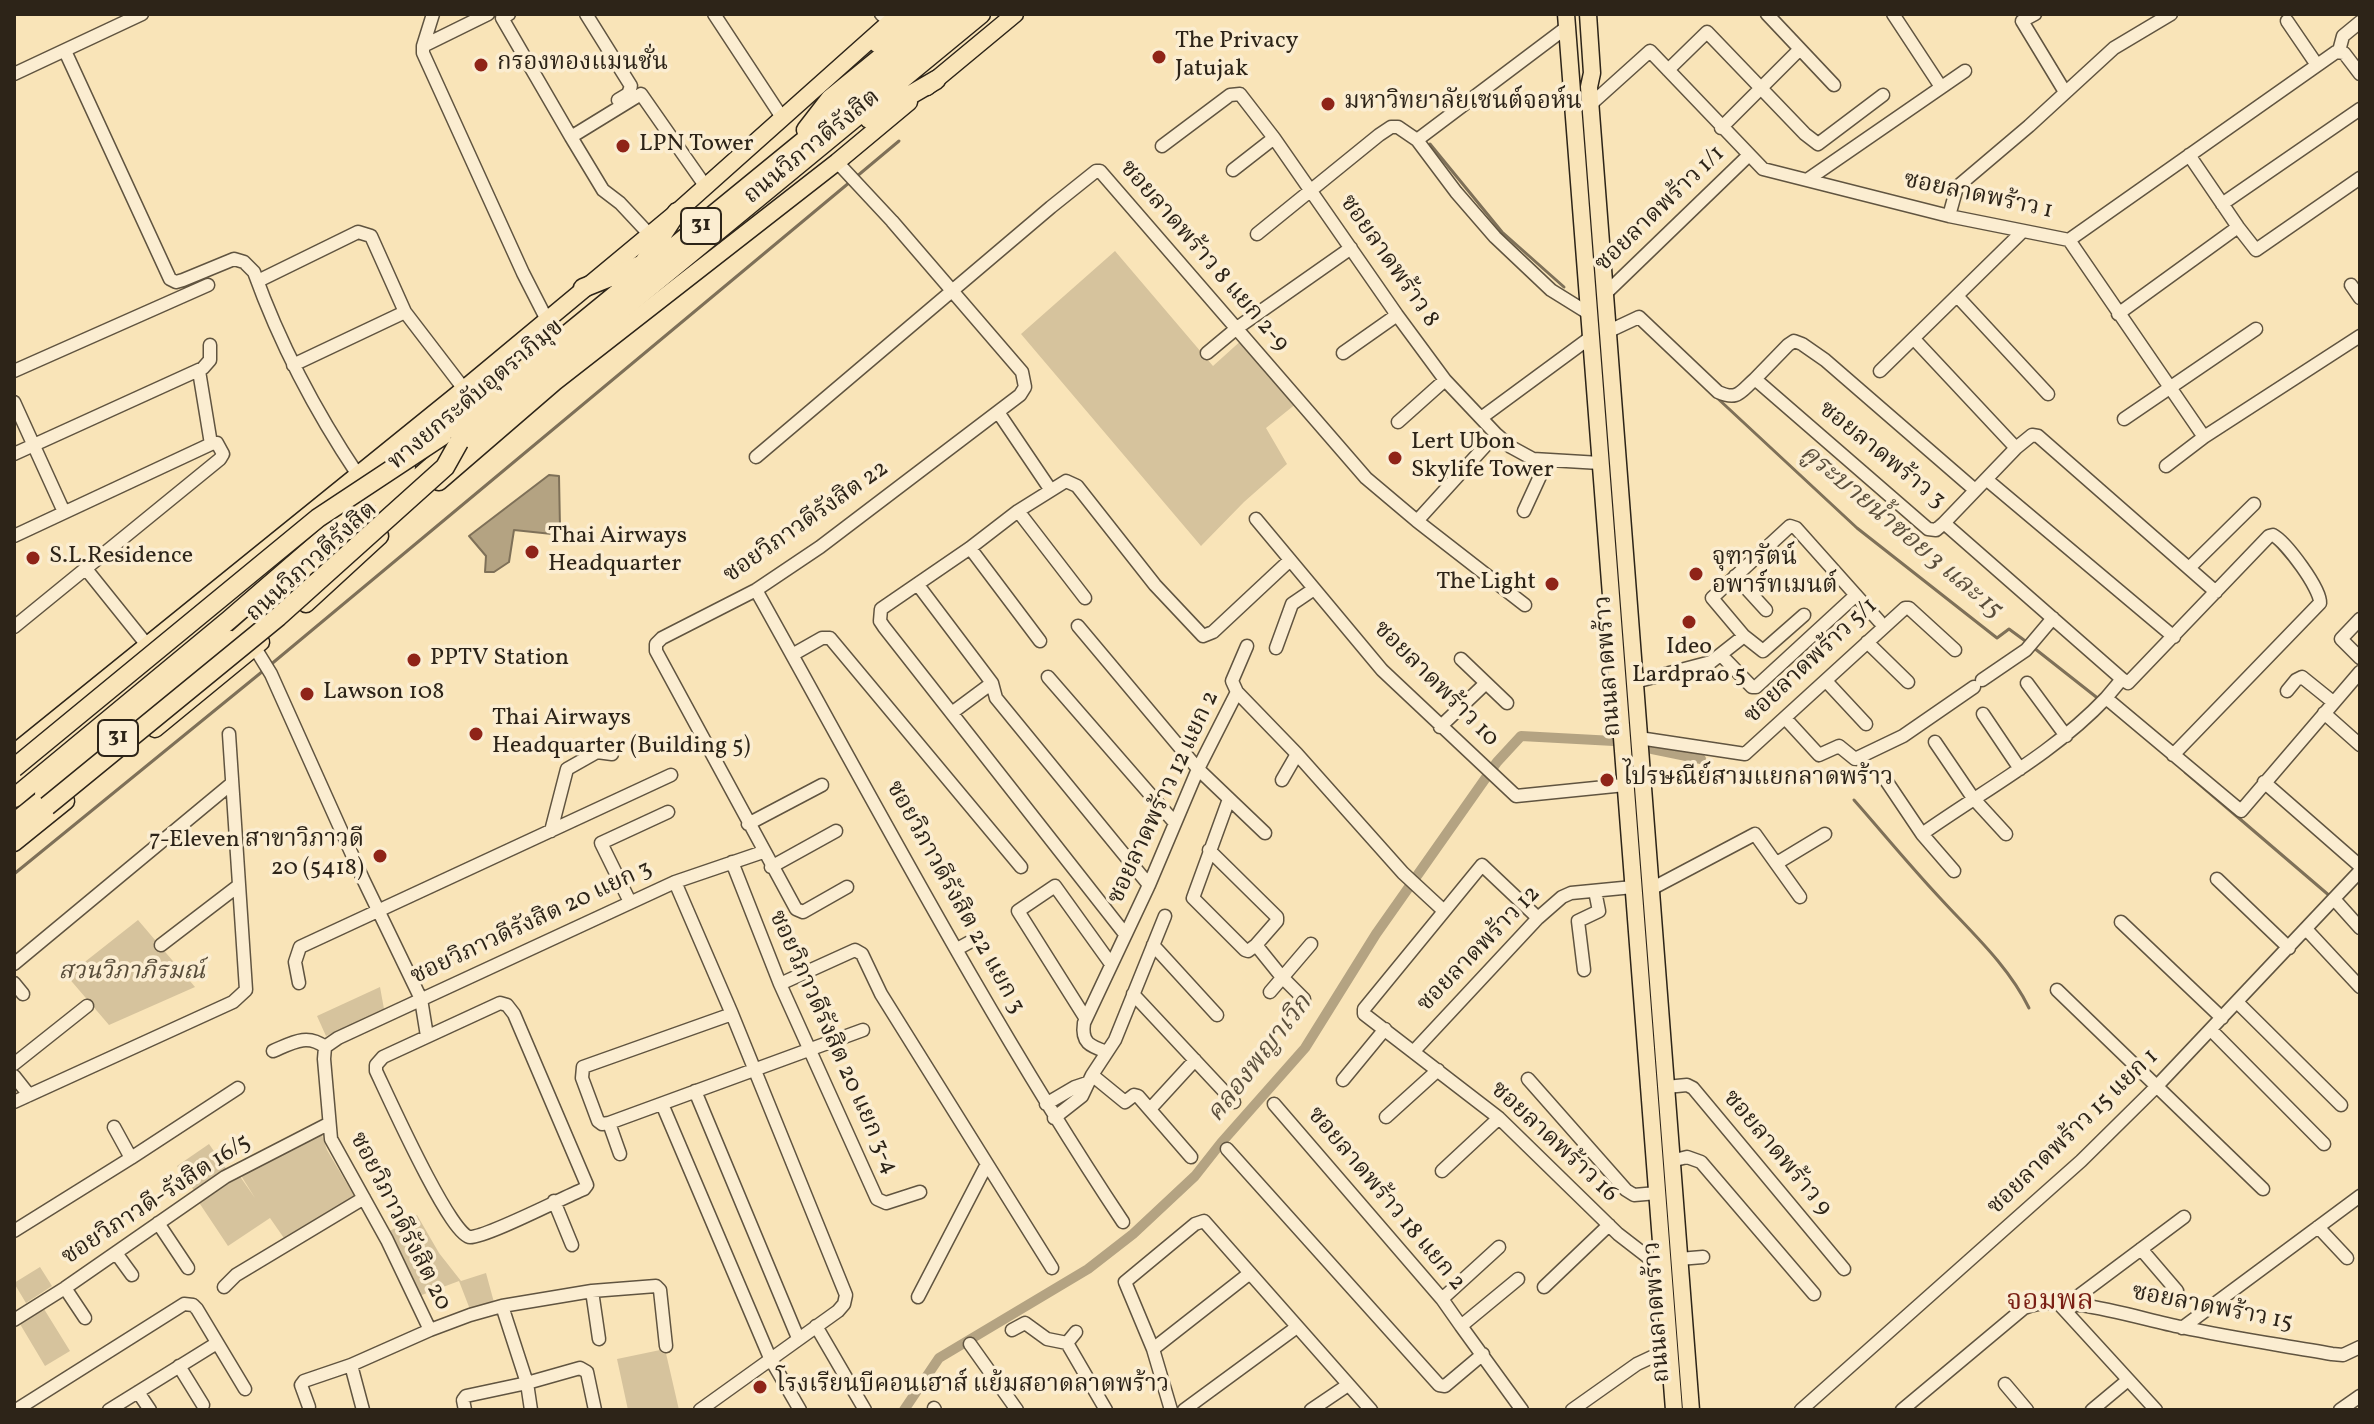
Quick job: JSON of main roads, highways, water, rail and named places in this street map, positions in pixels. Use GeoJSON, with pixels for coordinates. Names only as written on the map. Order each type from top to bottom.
{"type":"FeatureCollection","features":[{"type":"Feature","properties":{"kind":"highway"},"geometry":{"type":"LineString","coordinates":[[804,132],[830,99],[934,14]]}},
{"type":"Feature","properties":{"kind":"highway","name":"ถนนวิภาวดีรังสิต"},"geometry":{"type":"LineString","coordinates":[[14,785],[946,14]]}},
{"type":"Feature","properties":{"kind":"highway","name":"ทางยกระดับอุตราภิมุข"},"geometry":{"type":"LineString","coordinates":[[14,821],[234,638],[451,439],[959,14]]}},
{"type":"Feature","properties":{"kind":"highway","name":"ทางยกระดับอุตราภิมุข"},"geometry":{"type":"LineString","coordinates":[[14,798],[973,14]]}},
{"type":"Feature","properties":{"kind":"highway","name":"ถนนวิภาวดีรังสิต"},"geometry":{"type":"LineString","coordinates":[[14,821],[222,653],[481,424],[981,14]]}},
{"type":"Feature","properties":{"kind":"highway"},"geometry":{"type":"LineString","coordinates":[[822,147],[936,80]]}},
{"type":"Feature","properties":{"kind":"highway"},"geometry":{"type":"LineString","coordinates":[[583,288],[643,264],[677,212]]}},
{"type":"Feature","properties":{"kind":"highway"},"geometry":{"type":"LineString","coordinates":[[555,382],[598,331]]}},
{"type":"Feature","properties":{"kind":"highway"},"geometry":{"type":"LineString","coordinates":[[14,768],[318,518],[451,439]]}},
{"type":"Feature","properties":{"kind":"highway"},"geometry":{"type":"LineString","coordinates":[[14,832],[278,617],[445,467],[451,439]]}},
{"type":"Feature","properties":{"kind":"highway"},"geometry":{"type":"LineString","coordinates":[[180,619],[237,600]]}},
{"type":"Feature","properties":{"kind":"highway"},"geometry":{"type":"LineString","coordinates":[[187,703],[222,653]]}},
{"type":"Feature","properties":{"kind":"main road"},"geometry":{"type":"LineString","coordinates":[[847,60],[887,14]]}},
{"type":"Feature","properties":{"kind":"main road"},"geometry":{"type":"LineString","coordinates":[[847,60],[878,44],[916,14]]}},
{"type":"Feature","properties":{"kind":"main road","name":"ถนนวิภาวดีรังสิต"},"geometry":{"type":"LineString","coordinates":[[14,843],[255,648],[555,382],[837,162],[1015,14]]}},
{"type":"Feature","properties":{"kind":"main road","name":"ถนนลาดพร้าว"},"geometry":{"type":"LineString","coordinates":[[1588,14],[1592,73],[1590,105],[1604,295],[1599,334],[1600,463],[1674,1410]]}},
{"type":"Feature","properties":{"kind":"main road"},"geometry":{"type":"LineString","coordinates":[[1571,18],[1583,74],[1589,87]]}},
{"type":"Feature","properties":{"kind":"main road","name":"ถนนลาดพร้าว"},"geometry":{"type":"LineString","coordinates":[[1571,18],[1588,313],[1599,334],[1633,656],[1691,1410]]}},
{"type":"Feature","properties":{"kind":"main road","name":"ถนนวิภาวดีรังสิต"},"geometry":{"type":"LineString","coordinates":[[14,753],[358,475],[461,385],[677,212],[847,60]]}},
{"type":"Feature","properties":{"kind":"main road"},"geometry":{"type":"LineString","coordinates":[[1615,657],[1633,656]]}},
{"type":"Feature","properties":{"kind":"main road"},"geometry":{"type":"LineString","coordinates":[[1618,708],[1637,707]]}},
{"type":"Feature","properties":{"kind":"waterway"},"geometry":{"type":"LineString","coordinates":[[856,177],[899,141]]}},
{"type":"Feature","properties":{"kind":"waterway"},"geometry":{"type":"LineString","coordinates":[[1430,144],[1502,232],[1564,287]]}},
{"type":"Feature","properties":{"kind":"waterway"},"geometry":{"type":"LineString","coordinates":[[269,666],[850,182]]}},
{"type":"Feature","properties":{"kind":"waterway","name":"คูระบายน้ำซอย 3 และ 15"},"geometry":{"type":"LineString","coordinates":[[1714,395],[1857,528],[1997,638],[2009,629],[2028,643]]}},
{"type":"Feature","properties":{"kind":"waterway","name":"คูระบายน้ำซอย 3 และ 15"},"geometry":{"type":"LineString","coordinates":[[2034,648],[2100,700]]}},
{"type":"Feature","properties":{"kind":"waterway"},"geometry":{"type":"LineString","coordinates":[[14,874],[263,671]]}},
{"type":"Feature","properties":{"kind":"waterway","name":"คลองพญาเวิก"},"geometry":{"type":"LineString","coordinates":[[904,1410],[939,1358],[1088,1269],[1133,1234],[1195,1176],[1305,1048],[1376,934],[1497,762],[1521,736],[1614,741]]}},
{"type":"Feature","properties":{"kind":"waterway","name":"คลองพญาเวิก"},"geometry":{"type":"LineString","coordinates":[[1652,749],[1701,759]]}},
{"type":"Feature","properties":{"kind":"waterway","name":"คูระบายน้ำซอย 3 และ 15"},"geometry":{"type":"LineString","coordinates":[[2185,772],[2331,897]]}},
{"type":"Feature","properties":{"kind":"waterway","name":"คูระบายน้ำซอย 3 และ 15"},"geometry":{"type":"LineString","coordinates":[[1854,800],[2000,963],[2029,1008]]}},
{"type":"Feature","properties":{"kind":"place","name":"The Privacy Jatujak"},"geometry":{"type":"Point","coordinates":[1159,57]}},
{"type":"Feature","properties":{"kind":"place","name":"กรองทองแมนชั่น"},"geometry":{"type":"Point","coordinates":[481,65]}},
{"type":"Feature","properties":{"kind":"place","name":"มหาวิทยาลัยเซนต์จอห์น"},"geometry":{"type":"Point","coordinates":[1328,104]}},
{"type":"Feature","properties":{"kind":"place","name":"LPN Tower"},"geometry":{"type":"Point","coordinates":[623,146]}},
{"type":"Feature","properties":{"kind":"place","name":"Lert Ubon Skylife Tower"},"geometry":{"type":"Point","coordinates":[1395,458]}},
{"type":"Feature","properties":{"kind":"place","name":"Thai Airways Headquarter"},"geometry":{"type":"Point","coordinates":[532,552]}},
{"type":"Feature","properties":{"kind":"place","name":"S.L.Residence"},"geometry":{"type":"Point","coordinates":[33,558]}},
{"type":"Feature","properties":{"kind":"place","name":"จุฑารัตน์ อพาร์ทเมนต์"},"geometry":{"type":"Point","coordinates":[1696,574]}},
{"type":"Feature","properties":{"kind":"place","name":"The Light"},"geometry":{"type":"Point","coordinates":[1552,584]}},
{"type":"Feature","properties":{"kind":"place","name":"Ideo Lardprao 5"},"geometry":{"type":"Point","coordinates":[1689,622]}},
{"type":"Feature","properties":{"kind":"place","name":"PPTV Station"},"geometry":{"type":"Point","coordinates":[414,660]}},
{"type":"Feature","properties":{"kind":"place","name":"Lawson 108"},"geometry":{"type":"Point","coordinates":[307,694]}},
{"type":"Feature","properties":{"kind":"place","name":"Thai Airways Headquarter (Building 5)"},"geometry":{"type":"Point","coordinates":[476,734]}},
{"type":"Feature","properties":{"kind":"place","name":"ไปรษณีย์สามแยกลาดพร้าว"},"geometry":{"type":"Point","coordinates":[1607,780]}},
{"type":"Feature","properties":{"kind":"place","name":"7-Eleven สาขาวิภาวดี 20 (5418)"},"geometry":{"type":"Point","coordinates":[380,856]}},
{"type":"Feature","properties":{"kind":"place","name":"โรงเรียนบีคอนเฮาส์ แย้มสอาดลาดพร้าว"},"geometry":{"type":"Point","coordinates":[760,1387]}},
{"type":"Feature","properties":{"kind":"district","name":"จอมพล"},"geometry":{"type":"Point","coordinates":[2050,1304]}},
{"type":"Feature","properties":{"kind":"park label","name":"สวนวิภาภิรมณ์"},"geometry":{"type":"Point","coordinates":[132,974]}}]}
